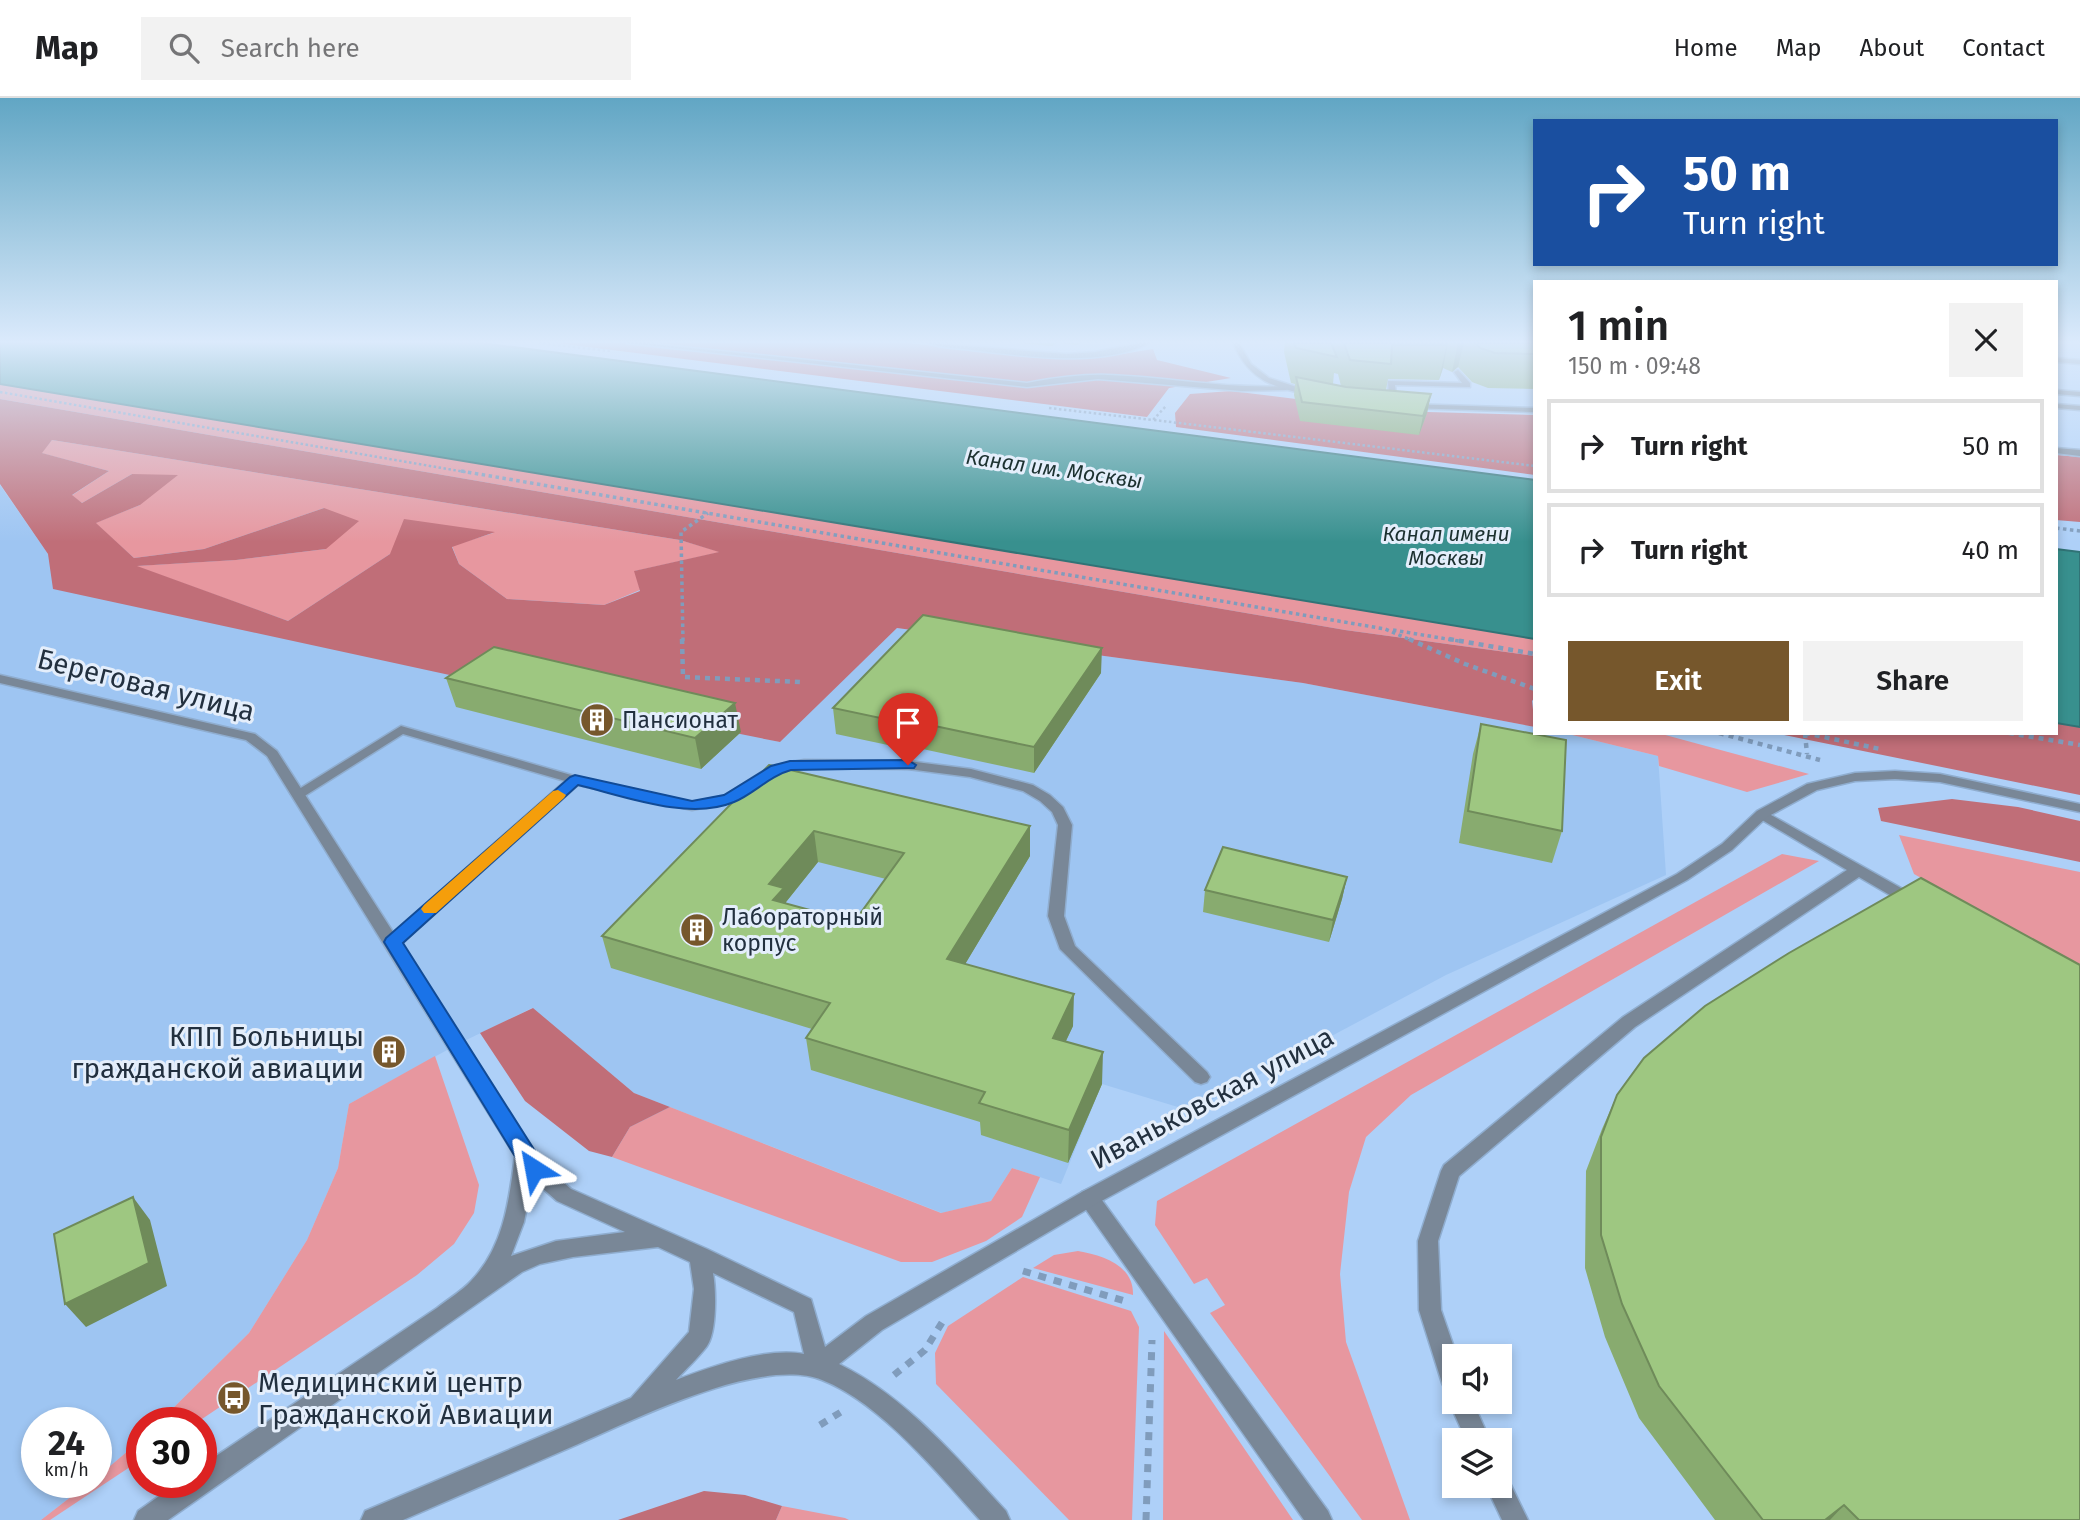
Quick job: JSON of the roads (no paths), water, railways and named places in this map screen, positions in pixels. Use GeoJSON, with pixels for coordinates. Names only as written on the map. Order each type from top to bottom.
{"type":"FeatureCollection","features":[{"type":"Feature","properties":{"kind":"street"},"geometry":{"type":"LineString","coordinates":[[2058,450],[2080,453]]}},
{"type":"Feature","properties":{"kind":"street","name":"Береговая улица"},"geometry":{"type":"LineString","coordinates":[[0,679],[250,737],[272,754],[534,1169],[564,1195],[803,1306],[819,1366]]}},
{"type":"Feature","properties":{"kind":"street"},"geometry":{"type":"LineString","coordinates":[[299,794],[401,730],[575,780],[692,806],[729,799],[776,769],[804,764],[908,765],[971,773],[1028,788],[1052,804],[1065,825],[1056,916],[1068,949],[1201,1077]]}},
{"type":"Feature","properties":{"kind":"street","name":"Иваньковская улица"},"geometry":{"type":"LineString","coordinates":[[819,1366],[874,1323],[1089,1198],[1682,877],[1727,847],[1762,814],[1812,787],[1855,777],[1895,775],[1940,778],[2080,808]]}},
{"type":"Feature","properties":{"kind":"street"},"geometry":{"type":"LineString","coordinates":[[393,942],[575,780]]}},
{"type":"Feature","properties":{"kind":"street"},"geometry":{"type":"LineString","coordinates":[[1762,814],[1928,909]]}},
{"type":"Feature","properties":{"kind":"street"},"geometry":{"type":"LineString","coordinates":[[1442,1346],[1430,1310],[1428,1241],[1451,1171],[1629,1022],[1858,870]]}},
{"type":"Feature","properties":{"kind":"street"},"geometry":{"type":"LineString","coordinates":[[473,1292],[495,1267],[510,1240],[517,1216],[525,1156]]}},
{"type":"Feature","properties":{"kind":"street"},"geometry":{"type":"LineString","coordinates":[[1089,1198],[1319,1520]]}},
{"type":"Feature","properties":{"kind":"street"},"geometry":{"type":"LineString","coordinates":[[217,1471],[434,1322],[473,1292],[526,1260],[582,1246],[658,1238]]}},
{"type":"Feature","properties":{"kind":"street"},"geometry":{"type":"LineString","coordinates":[[638,1406],[700,1337],[705,1289],[700,1256]]}},
{"type":"Feature","properties":{"kind":"street"},"geometry":{"type":"LineString","coordinates":[[374,1520],[638,1406],[708,1379],[788,1364],[819,1366],[871,1394],[932,1451],[997,1520]]}},
{"type":"Feature","properties":{"kind":"street"},"geometry":{"type":"LineString","coordinates":[[147,1520],[178,1498]]}},
{"type":"Feature","properties":{"kind":"street"},"geometry":{"type":"LineString","coordinates":[[1504,1498],[1515,1520]]}},
{"type":"Feature","properties":{"kind":"water","name":"Канал имени Москвы"},"geometry":{"type":"Polygon","coordinates":[[[153,409],[992,409],[1533,480],[1533,639],[153,409]]]}},
{"type":"Feature","properties":{"kind":"water"},"geometry":{"type":"Polygon","coordinates":[[[2058,549],[2080,552],[2080,727],[2058,723],[2058,549]]]}},
{"type":"Feature","properties":{"kind":"place","name":"Пансионат"},"geometry":{"type":"Point","coordinates":[597,720]}},
{"type":"Feature","properties":{"kind":"place","name":"Лабораторный корпус"},"geometry":{"type":"Point","coordinates":[697,930]}},
{"type":"Feature","properties":{"kind":"place","name":"КПП Больницы гражданской авиации"},"geometry":{"type":"Point","coordinates":[389,1052]}},
{"type":"Feature","properties":{"kind":"place","name":"Медицинский центр Гражданской Авиации"},"geometry":{"type":"Point","coordinates":[234,1398]}},
{"type":"Feature","properties":{"kind":"water label","name":"Канал им. Москвы"},"geometry":{"type":"Point","coordinates":[1054,469]}}]}
